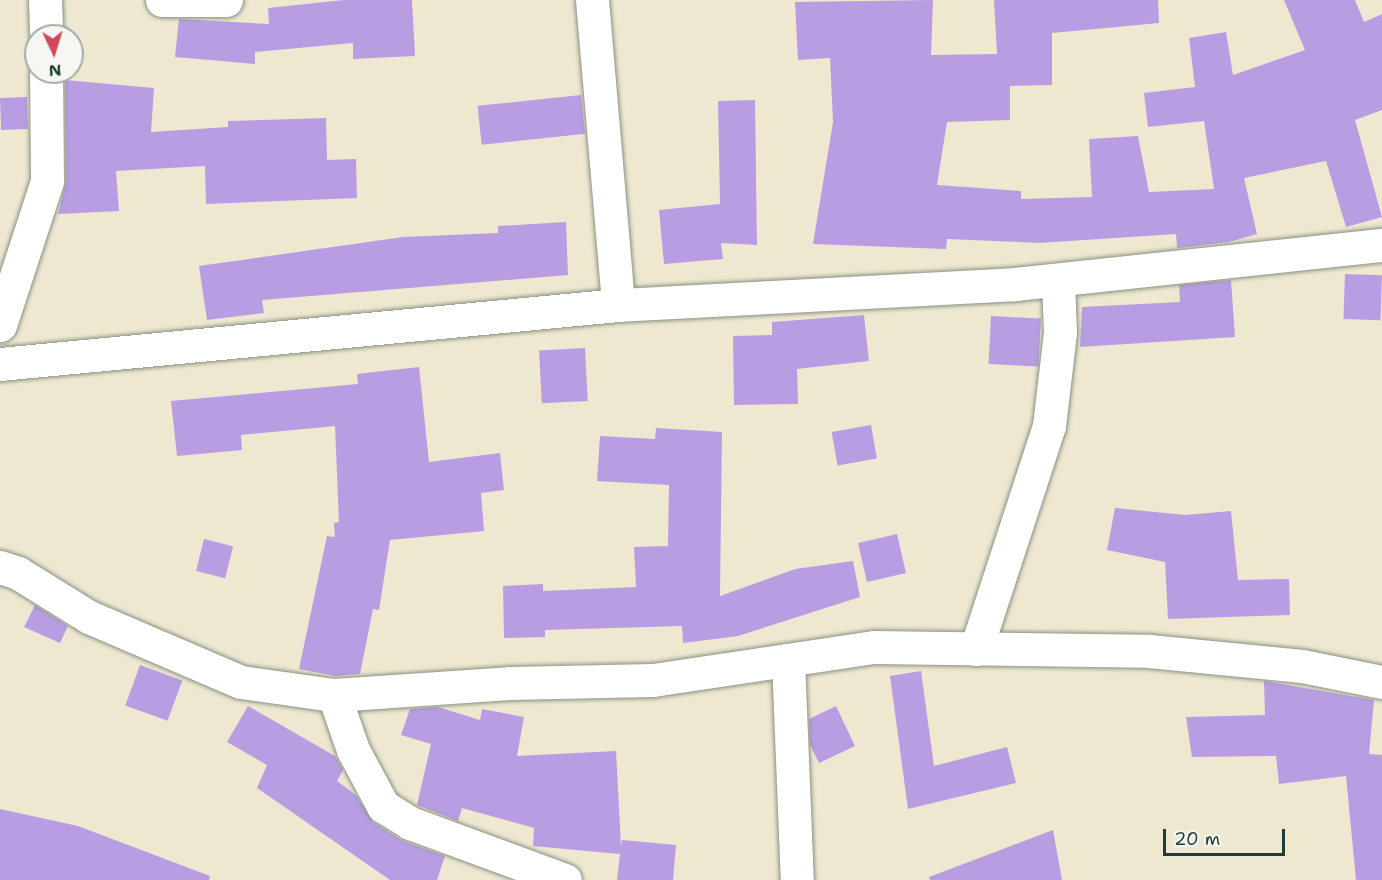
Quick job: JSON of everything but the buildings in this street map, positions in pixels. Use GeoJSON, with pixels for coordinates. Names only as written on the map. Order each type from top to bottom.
{"type":"FeatureCollection","features":[{"type":"Feature","properties":{"kind":"street"},"geometry":{"type":"LineString","coordinates":[[45,0],[46,24]]}},
{"type":"Feature","properties":{"kind":"street"},"geometry":{"type":"LineString","coordinates":[[162,0],[226,0]]}},
{"type":"Feature","properties":{"kind":"street"},"geometry":{"type":"LineString","coordinates":[[592,0],[618,305]]}},
{"type":"Feature","properties":{"kind":"street"},"geometry":{"type":"LineString","coordinates":[[0,325],[47,181],[46,84]]}},
{"type":"Feature","properties":{"kind":"street"},"geometry":{"type":"LineString","coordinates":[[0,364],[618,305],[1058,280],[1382,245]]}},
{"type":"Feature","properties":{"kind":"street"},"geometry":{"type":"LineString","coordinates":[[976,649],[1049,426],[1060,333],[1058,280]]}},
{"type":"Feature","properties":{"kind":"street"},"geometry":{"type":"LineString","coordinates":[[0,567],[18,573],[89,617],[241,682],[334,696],[509,683],[653,680],[874,647],[1149,651],[1302,666],[1382,682]]}},
{"type":"Feature","properties":{"kind":"street"},"geometry":{"type":"LineString","coordinates":[[788,660],[800,879]]}},
{"type":"Feature","properties":{"kind":"street"},"geometry":{"type":"LineString","coordinates":[[334,696],[353,750],[383,806],[410,823],[565,880]]}}]}
